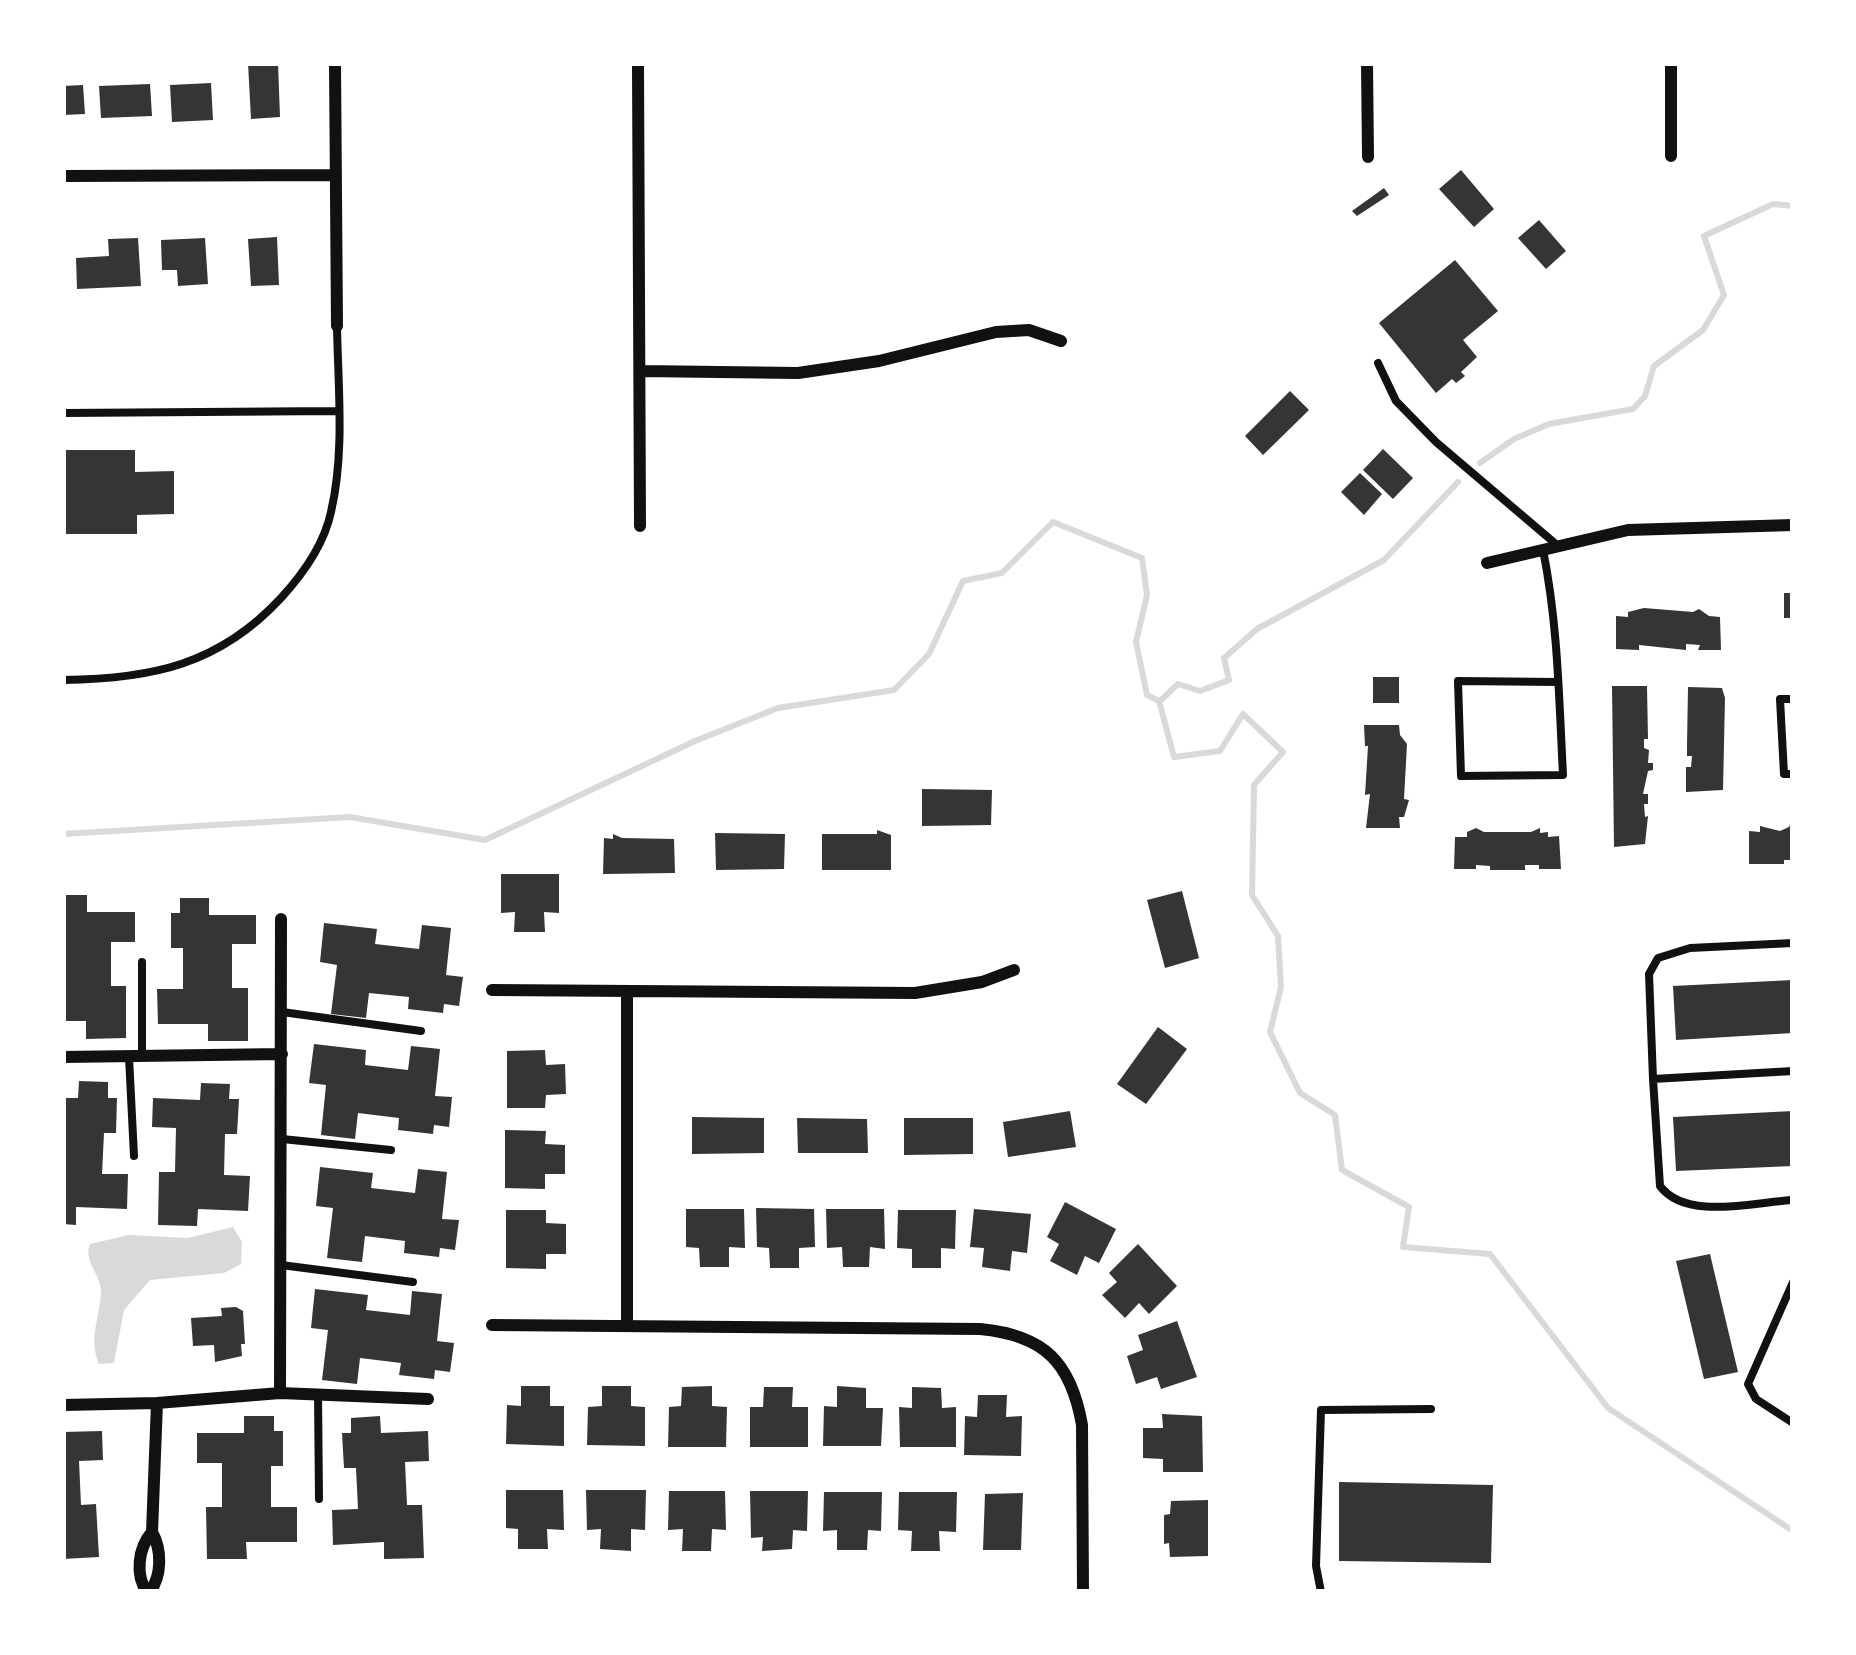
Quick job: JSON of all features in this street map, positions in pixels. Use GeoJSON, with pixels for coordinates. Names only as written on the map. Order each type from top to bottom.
{"type":"FeatureCollection","features":[{"type":"Feature","properties":{"kind":"street"},"geometry":{"type":"LineString","coordinates":[[335,63],[338,326]]}},
{"type":"Feature","properties":{"kind":"street"},"geometry":{"type":"LineString","coordinates":[[638,63],[640,526]]}},
{"type":"Feature","properties":{"kind":"street"},"geometry":{"type":"LineString","coordinates":[[1367,63],[1368,157]]}},
{"type":"Feature","properties":{"kind":"street"},"geometry":{"type":"LineString","coordinates":[[1670,63],[1670,156]]}},
{"type":"Feature","properties":{"kind":"street"},"geometry":{"type":"LineString","coordinates":[[63,176],[336,175]]}},
{"type":"Feature","properties":{"kind":"street"},"geometry":{"type":"LineString","coordinates":[[640,371],[798,374],[879,361],[996,332],[1029,330],[1061,341]]}},
{"type":"Feature","properties":{"kind":"street"},"geometry":{"type":"LineString","coordinates":[[1487,563],[1628,530],[1793,525]]}},
{"type":"Feature","properties":{"kind":"street"},"geometry":{"type":"LineString","coordinates":[[280,1393],[281,919]]}},
{"type":"Feature","properties":{"kind":"street"},"geometry":{"type":"LineString","coordinates":[[492,990],[915,993],[982,982],[1014,970]]}},
{"type":"Feature","properties":{"kind":"street"},"geometry":{"type":"LineString","coordinates":[[627,992],[627,1326]]}},
{"type":"Feature","properties":{"kind":"street"},"geometry":{"type":"LineString","coordinates":[[68,1056],[282,1054]]}},
{"type":"Feature","properties":{"kind":"street"},"geometry":{"type":"LineString","coordinates":[[492,1325],[980,1329],[1006,1331],[1030,1340],[1068,1375],[1078,1401],[1083,1592]]}},
{"type":"Feature","properties":{"kind":"street"},"geometry":{"type":"LineString","coordinates":[[63,1405],[280,1393],[428,1400]]}},
{"type":"Feature","properties":{"kind":"street"},"geometry":{"type":"LineString","coordinates":[[148,1592],[140,1581],[142,1543],[152,1532],[157,1402]]}},
{"type":"Feature","properties":{"kind":"lane"},"geometry":{"type":"LineString","coordinates":[[63,680],[122,679],[192,662],[251,630],[306,570],[331,517],[339,469],[338,326]]}},
{"type":"Feature","properties":{"kind":"lane"},"geometry":{"type":"LineString","coordinates":[[1378,363],[1396,401],[1409,415],[1550,546],[1555,610],[1562,775],[1461,776],[1458,681],[1558,682]]}},
{"type":"Feature","properties":{"kind":"lane"},"geometry":{"type":"LineString","coordinates":[[63,413],[338,411]]}},
{"type":"Feature","properties":{"kind":"lane"},"geometry":{"type":"LineString","coordinates":[[1793,699],[1780,699],[1784,774],[1793,774]]}},
{"type":"Feature","properties":{"kind":"lane"},"geometry":{"type":"LineString","coordinates":[[1793,944],[1690,947],[1658,958],[1649,974],[1660,1186],[1670,1199],[1690,1206],[1793,1200]]}},
{"type":"Feature","properties":{"kind":"lane"},"geometry":{"type":"LineString","coordinates":[[134,1156],[142,962]]}},
{"type":"Feature","properties":{"kind":"lane"},"geometry":{"type":"LineString","coordinates":[[282,1012],[421,1030]]}},
{"type":"Feature","properties":{"kind":"lane"},"geometry":{"type":"LineString","coordinates":[[1653,1079],[1793,1070]]}},
{"type":"Feature","properties":{"kind":"lane"},"geometry":{"type":"LineString","coordinates":[[282,1139],[391,1150]]}},
{"type":"Feature","properties":{"kind":"lane"},"geometry":{"type":"LineString","coordinates":[[281,1265],[413,1282]]}},
{"type":"Feature","properties":{"kind":"lane"},"geometry":{"type":"LineString","coordinates":[[1793,1282],[1748,1384],[1756,1399],[1793,1423]]}},
{"type":"Feature","properties":{"kind":"lane"},"geometry":{"type":"LineString","coordinates":[[318,1394],[319,1499]]}},
{"type":"Feature","properties":{"kind":"lane"},"geometry":{"type":"LineString","coordinates":[[1321,1592],[1316,1565],[1321,1410],[1431,1408]]}},
{"type":"Feature","properties":{"kind":"shaded area"},"geometry":{"type":"Polygon","coordinates":[[[233,1227],[242,1242],[241,1264],[224,1273],[150,1280],[124,1310],[114,1363],[99,1364],[95,1337],[101,1292],[89,1257],[90,1244],[129,1235],[188,1238],[233,1227]]]}},
{"type":"Feature","properties":{"kind":"building"},"geometry":{"type":"Polygon","coordinates":[[[248,63],[278,63],[280,117],[251,119],[248,63]]]}},
{"type":"Feature","properties":{"kind":"building"},"geometry":{"type":"Polygon","coordinates":[[[211,83],[213,120],[172,122],[170,85],[211,83]]]}},
{"type":"Feature","properties":{"kind":"building"},"geometry":{"type":"Polygon","coordinates":[[[150,84],[152,116],[101,118],[99,86],[150,84]]]}},
{"type":"Feature","properties":{"kind":"building"},"geometry":{"type":"Polygon","coordinates":[[[83,85],[85,114],[63,115],[63,86],[83,85]]]}},
{"type":"Feature","properties":{"kind":"building"},"geometry":{"type":"Polygon","coordinates":[[[1461,170],[1494,209],[1474,227],[1439,189],[1461,170]]]}},
{"type":"Feature","properties":{"kind":"building"},"geometry":{"type":"Polygon","coordinates":[[[1384,188],[1389,195],[1357,216],[1352,211],[1384,188]]]}},
{"type":"Feature","properties":{"kind":"building"},"geometry":{"type":"Polygon","coordinates":[[[1539,220],[1566,251],[1546,269],[1518,238],[1539,220]]]}},
{"type":"Feature","properties":{"kind":"building"},"geometry":{"type":"Polygon","coordinates":[[[277,237],[279,285],[251,286],[248,239],[277,237]]]}},
{"type":"Feature","properties":{"kind":"building"},"geometry":{"type":"Polygon","coordinates":[[[138,238],[141,286],[77,289],[76,258],[109,256],[108,239],[138,238]]]}},
{"type":"Feature","properties":{"kind":"building"},"geometry":{"type":"Polygon","coordinates":[[[205,238],[208,284],[178,286],[177,270],[162,270],[161,240],[205,238]]]}},
{"type":"Feature","properties":{"kind":"building"},"geometry":{"type":"Polygon","coordinates":[[[1455,260],[1498,311],[1463,340],[1477,357],[1461,372],[1465,376],[1456,383],[1452,379],[1436,393],[1379,323],[1455,260]]]}},
{"type":"Feature","properties":{"kind":"building"},"geometry":{"type":"Polygon","coordinates":[[[1290,391],[1309,410],[1263,455],[1245,436],[1290,391]]]}},
{"type":"Feature","properties":{"kind":"building"},"geometry":{"type":"Polygon","coordinates":[[[1383,449],[1413,478],[1393,499],[1363,470],[1383,449]]]}},
{"type":"Feature","properties":{"kind":"building"},"geometry":{"type":"Polygon","coordinates":[[[63,450],[135,450],[135,472],[174,471],[174,514],[137,515],[137,534],[63,534],[63,450]]]}},
{"type":"Feature","properties":{"kind":"building"},"geometry":{"type":"Polygon","coordinates":[[[1360,473],[1382,494],[1364,515],[1341,492],[1360,473]]]}},
{"type":"Feature","properties":{"kind":"building"},"geometry":{"type":"Polygon","coordinates":[[[1784,593],[1793,593],[1793,618],[1784,618],[1784,593]]]}},
{"type":"Feature","properties":{"kind":"building"},"geometry":{"type":"Polygon","coordinates":[[[1699,609],[1720,617],[1721,650],[1698,650],[1700,645],[1686,644],[1686,650],[1639,645],[1639,650],[1616,649],[1616,616],[1628,617],[1628,612],[1699,609]]]}},
{"type":"Feature","properties":{"kind":"building"},"geometry":{"type":"Polygon","coordinates":[[[1373,677],[1399,677],[1399,703],[1373,703],[1373,677]]]}},
{"type":"Feature","properties":{"kind":"building"},"geometry":{"type":"Polygon","coordinates":[[[1612,686],[1647,686],[1644,748],[1649,750],[1653,770],[1648,771],[1643,794],[1648,794],[1645,844],[1614,847],[1612,686]]]}},
{"type":"Feature","properties":{"kind":"building"},"geometry":{"type":"Polygon","coordinates":[[[1688,687],[1722,688],[1723,790],[1686,792],[1686,767],[1691,767],[1692,756],[1687,756],[1688,687]]]}},
{"type":"Feature","properties":{"kind":"building"},"geometry":{"type":"Polygon","coordinates":[[[1364,725],[1399,725],[1407,744],[1404,799],[1409,800],[1404,817],[1399,817],[1400,828],[1366,828],[1370,794],[1365,795],[1368,746],[1364,725]]]}},
{"type":"Feature","properties":{"kind":"building"},"geometry":{"type":"Polygon","coordinates":[[[922,789],[992,790],[991,825],[922,826],[922,789]]]}},
{"type":"Feature","properties":{"kind":"building"},"geometry":{"type":"Polygon","coordinates":[[[1793,817],[1793,860],[1749,864],[1749,831],[1760,832],[1760,826],[1780,831],[1789,827],[1793,817]]]}},
{"type":"Feature","properties":{"kind":"building"},"geometry":{"type":"Polygon","coordinates":[[[1476,828],[1531,832],[1540,828],[1548,837],[1559,836],[1561,869],[1525,865],[1525,870],[1490,870],[1490,866],[1476,865],[1476,869],[1454,869],[1455,837],[1467,837],[1476,828]]]}},
{"type":"Feature","properties":{"kind":"building"},"geometry":{"type":"Polygon","coordinates":[[[877,830],[891,835],[891,870],[822,870],[822,834],[877,834],[877,830]]]}},
{"type":"Feature","properties":{"kind":"building"},"geometry":{"type":"Polygon","coordinates":[[[715,833],[785,834],[784,869],[716,870],[715,833]]]}},
{"type":"Feature","properties":{"kind":"building"},"geometry":{"type":"Polygon","coordinates":[[[613,834],[674,839],[675,873],[603,874],[604,838],[613,839],[613,834]]]}},
{"type":"Feature","properties":{"kind":"building"},"geometry":{"type":"Polygon","coordinates":[[[501,874],[559,874],[559,913],[544,912],[545,932],[514,932],[515,912],[501,913],[501,874]]]}},
{"type":"Feature","properties":{"kind":"building"},"geometry":{"type":"Polygon","coordinates":[[[1182,891],[1199,958],[1165,968],[1147,900],[1182,891]]]}},
{"type":"Feature","properties":{"kind":"building"},"geometry":{"type":"Polygon","coordinates":[[[63,895],[87,895],[87,912],[135,912],[135,942],[111,942],[111,986],[126,986],[126,1038],[86,1039],[86,1021],[63,1021],[63,895]]]}},
{"type":"Feature","properties":{"kind":"building"},"geometry":{"type":"Polygon","coordinates":[[[180,898],[209,898],[209,915],[256,915],[256,944],[232,944],[232,988],[248,988],[248,1041],[208,1041],[208,1024],[158,1024],[157,989],[183,989],[183,948],[171,948],[171,913],[180,913],[180,898]]]}},
{"type":"Feature","properties":{"kind":"building"},"geometry":{"type":"Polygon","coordinates":[[[324,923],[377,929],[375,944],[419,949],[422,925],[451,928],[446,975],[463,977],[459,1006],[444,1004],[443,1013],[408,1009],[409,997],[369,993],[366,1018],[331,1014],[337,965],[320,962],[324,923]]]}},
{"type":"Feature","properties":{"kind":"building"},"geometry":{"type":"Polygon","coordinates":[[[1793,980],[1793,1033],[1676,1040],[1673,986],[1793,980]]]}},
{"type":"Feature","properties":{"kind":"building"},"geometry":{"type":"Polygon","coordinates":[[[1158,1027],[1187,1049],[1146,1104],[1117,1084],[1158,1027]]]}},
{"type":"Feature","properties":{"kind":"building"},"geometry":{"type":"Polygon","coordinates":[[[314,1044],[366,1050],[365,1065],[408,1070],[411,1046],[440,1049],[435,1096],[452,1097],[449,1127],[434,1125],[433,1134],[398,1130],[399,1118],[358,1113],[355,1139],[321,1135],[326,1085],[309,1083],[314,1044]]]}},
{"type":"Feature","properties":{"kind":"building"},"geometry":{"type":"Polygon","coordinates":[[[545,1050],[546,1065],[565,1064],[566,1094],[546,1095],[545,1108],[507,1108],[507,1051],[545,1050]]]}},
{"type":"Feature","properties":{"kind":"building"},"geometry":{"type":"Polygon","coordinates":[[[79,1081],[108,1082],[108,1098],[117,1098],[116,1133],[104,1133],[102,1174],[128,1174],[127,1209],[76,1207],[76,1225],[63,1224],[63,1098],[78,1098],[79,1081]]]}},
{"type":"Feature","properties":{"kind":"building"},"geometry":{"type":"Polygon","coordinates":[[[201,1083],[230,1084],[229,1099],[239,1099],[237,1134],[225,1134],[224,1175],[250,1176],[248,1211],[198,1209],[197,1226],[158,1225],[159,1172],[175,1172],[176,1128],[152,1127],[153,1098],[200,1100],[201,1083]]]}},
{"type":"Feature","properties":{"kind":"building"},"geometry":{"type":"Polygon","coordinates":[[[1070,1111],[1076,1147],[1008,1157],[1003,1122],[1070,1111]]]}},
{"type":"Feature","properties":{"kind":"building"},"geometry":{"type":"Polygon","coordinates":[[[1793,1111],[1793,1166],[1676,1171],[1673,1117],[1793,1111]]]}},
{"type":"Feature","properties":{"kind":"building"},"geometry":{"type":"Polygon","coordinates":[[[692,1117],[764,1118],[764,1153],[692,1154],[692,1117]]]}},
{"type":"Feature","properties":{"kind":"building"},"geometry":{"type":"Polygon","coordinates":[[[797,1118],[867,1119],[868,1153],[798,1153],[797,1118]]]}},
{"type":"Feature","properties":{"kind":"building"},"geometry":{"type":"Polygon","coordinates":[[[904,1118],[973,1118],[973,1154],[904,1155],[904,1118]]]}},
{"type":"Feature","properties":{"kind":"building"},"geometry":{"type":"Polygon","coordinates":[[[505,1130],[546,1131],[545,1144],[565,1145],[565,1174],[545,1174],[545,1189],[505,1188],[505,1130]]]}},
{"type":"Feature","properties":{"kind":"building"},"geometry":{"type":"Polygon","coordinates":[[[320,1167],[373,1173],[371,1188],[415,1193],[418,1169],[447,1172],[442,1219],[459,1220],[455,1250],[440,1248],[439,1257],[404,1253],[405,1241],[365,1236],[362,1262],[327,1258],[333,1208],[316,1206],[320,1167]]]}},
{"type":"Feature","properties":{"kind":"building"},"geometry":{"type":"Polygon","coordinates":[[[1065,1202],[1116,1229],[1099,1263],[1085,1256],[1077,1275],[1050,1261],[1059,1244],[1047,1237],[1065,1202]]]}},
{"type":"Feature","properties":{"kind":"building"},"geometry":{"type":"Polygon","coordinates":[[[756,1208],[814,1209],[815,1247],[799,1248],[799,1268],[770,1268],[769,1248],[757,1247],[756,1208]]]}},
{"type":"Feature","properties":{"kind":"building"},"geometry":{"type":"Polygon","coordinates":[[[686,1209],[744,1209],[745,1248],[729,1247],[729,1267],[700,1267],[699,1248],[686,1247],[686,1209]]]}},
{"type":"Feature","properties":{"kind":"building"},"geometry":{"type":"Polygon","coordinates":[[[826,1209],[884,1209],[885,1249],[870,1247],[869,1267],[843,1267],[842,1247],[827,1248],[826,1209]]]}},
{"type":"Feature","properties":{"kind":"building"},"geometry":{"type":"Polygon","coordinates":[[[974,1209],[1031,1214],[1027,1253],[1012,1251],[1010,1271],[982,1267],[984,1248],[970,1247],[974,1209]]]}},
{"type":"Feature","properties":{"kind":"building"},"geometry":{"type":"Polygon","coordinates":[[[506,1210],[546,1210],[546,1223],[566,1224],[566,1254],[546,1254],[546,1269],[506,1268],[506,1210]]]}},
{"type":"Feature","properties":{"kind":"building"},"geometry":{"type":"Polygon","coordinates":[[[898,1210],[956,1210],[955,1249],[941,1248],[941,1268],[912,1268],[912,1249],[897,1248],[898,1210]]]}},
{"type":"Feature","properties":{"kind":"building"},"geometry":{"type":"Polygon","coordinates":[[[1138,1244],[1177,1286],[1149,1314],[1139,1303],[1125,1318],[1102,1295],[1117,1282],[1109,1273],[1138,1244]]]}},
{"type":"Feature","properties":{"kind":"building"},"geometry":{"type":"Polygon","coordinates":[[[1710,1254],[1738,1372],[1704,1379],[1676,1261],[1710,1254]]]}},
{"type":"Feature","properties":{"kind":"building"},"geometry":{"type":"Polygon","coordinates":[[[315,1289],[368,1295],[366,1310],[410,1315],[412,1291],[442,1294],[437,1341],[454,1343],[450,1372],[435,1370],[434,1379],[399,1375],[401,1363],[360,1358],[357,1384],[322,1380],[328,1330],[311,1328],[315,1289]]]}},
{"type":"Feature","properties":{"kind":"building"},"geometry":{"type":"Polygon","coordinates":[[[221,1308],[243,1311],[242,1356],[215,1362],[214,1345],[193,1346],[191,1318],[222,1316],[221,1308]]]}},
{"type":"Feature","properties":{"kind":"building"},"geometry":{"type":"Polygon","coordinates":[[[1177,1321],[1197,1377],[1161,1389],[1157,1377],[1136,1384],[1127,1356],[1143,1350],[1138,1335],[1177,1321]]]}},
{"type":"Feature","properties":{"kind":"building"},"geometry":{"type":"Polygon","coordinates":[[[521,1386],[550,1386],[550,1406],[564,1406],[564,1446],[506,1444],[507,1405],[521,1406],[521,1386]]]}},
{"type":"Feature","properties":{"kind":"building"},"geometry":{"type":"Polygon","coordinates":[[[602,1386],[631,1386],[631,1406],[645,1407],[645,1446],[587,1445],[588,1407],[602,1406],[602,1386]]]}},
{"type":"Feature","properties":{"kind":"building"},"geometry":{"type":"Polygon","coordinates":[[[712,1386],[712,1406],[727,1407],[726,1447],[668,1447],[669,1407],[681,1406],[682,1387],[712,1386]]]}},
{"type":"Feature","properties":{"kind":"building"},"geometry":{"type":"Polygon","coordinates":[[[837,1386],[866,1388],[866,1408],[883,1408],[881,1446],[823,1446],[824,1406],[837,1407],[837,1386]]]}},
{"type":"Feature","properties":{"kind":"building"},"geometry":{"type":"Polygon","coordinates":[[[764,1387],[793,1387],[792,1407],[808,1407],[808,1447],[750,1447],[750,1407],[763,1407],[764,1387]]]}},
{"type":"Feature","properties":{"kind":"building"},"geometry":{"type":"Polygon","coordinates":[[[912,1387],[941,1388],[942,1408],[956,1407],[956,1447],[900,1447],[899,1407],[912,1408],[912,1387]]]}},
{"type":"Feature","properties":{"kind":"building"},"geometry":{"type":"Polygon","coordinates":[[[978,1395],[1007,1395],[1006,1417],[1022,1416],[1021,1456],[964,1455],[965,1416],[977,1417],[978,1395]]]}},
{"type":"Feature","properties":{"kind":"building"},"geometry":{"type":"Polygon","coordinates":[[[1162,1414],[1202,1416],[1203,1472],[1163,1472],[1163,1459],[1143,1458],[1143,1428],[1163,1428],[1162,1414]]]}},
{"type":"Feature","properties":{"kind":"building"},"geometry":{"type":"Polygon","coordinates":[[[244,1416],[274,1416],[274,1431],[283,1431],[283,1466],[271,1466],[271,1507],[297,1507],[297,1542],[246,1542],[247,1559],[207,1559],[206,1507],[222,1507],[222,1463],[197,1463],[197,1433],[244,1433],[244,1416]]]}},
{"type":"Feature","properties":{"kind":"building"},"geometry":{"type":"Polygon","coordinates":[[[380,1416],[381,1433],[428,1431],[429,1461],[405,1462],[407,1505],[422,1505],[424,1558],[384,1559],[384,1542],[333,1545],[332,1510],[358,1509],[356,1468],[344,1468],[342,1433],[351,1433],[351,1418],[380,1416]]]}},
{"type":"Feature","properties":{"kind":"building"},"geometry":{"type":"Polygon","coordinates":[[[102,1431],[103,1460],[79,1461],[81,1505],[96,1504],[99,1557],[63,1559],[63,1432],[102,1431]]]}},
{"type":"Feature","properties":{"kind":"building"},"geometry":{"type":"Polygon","coordinates":[[[1339,1482],[1493,1485],[1491,1563],[1339,1561],[1339,1482]]]}},
{"type":"Feature","properties":{"kind":"building"},"geometry":{"type":"Polygon","coordinates":[[[506,1490],[563,1490],[564,1530],[547,1529],[548,1549],[518,1549],[518,1529],[506,1528],[506,1490]]]}},
{"type":"Feature","properties":{"kind":"building"},"geometry":{"type":"Polygon","coordinates":[[[586,1490],[646,1490],[645,1530],[631,1529],[631,1551],[600,1549],[601,1529],[587,1530],[586,1490]]]}},
{"type":"Feature","properties":{"kind":"building"},"geometry":{"type":"Polygon","coordinates":[[[669,1491],[725,1491],[726,1530],[712,1529],[711,1551],[682,1551],[683,1529],[668,1530],[669,1491]]]}},
{"type":"Feature","properties":{"kind":"building"},"geometry":{"type":"Polygon","coordinates":[[[750,1491],[808,1491],[807,1531],[793,1530],[792,1549],[762,1551],[763,1537],[751,1538],[750,1491]]]}},
{"type":"Feature","properties":{"kind":"building"},"geometry":{"type":"Polygon","coordinates":[[[824,1492],[882,1492],[881,1531],[868,1530],[867,1550],[837,1550],[837,1530],[823,1531],[824,1492]]]}},
{"type":"Feature","properties":{"kind":"building"},"geometry":{"type":"Polygon","coordinates":[[[899,1492],[957,1492],[956,1532],[939,1531],[940,1551],[911,1551],[912,1531],[898,1530],[899,1492]]]}},
{"type":"Feature","properties":{"kind":"building"},"geometry":{"type":"Polygon","coordinates":[[[1023,1493],[1021,1550],[983,1550],[985,1494],[1023,1493]]]}},
{"type":"Feature","properties":{"kind":"building"},"geometry":{"type":"Polygon","coordinates":[[[1208,1500],[1208,1556],[1170,1557],[1169,1543],[1164,1544],[1164,1515],[1170,1514],[1171,1501],[1208,1500]]]}},
{"type":"Feature","properties":{"kind":"waterway"},"geometry":{"type":"LineString","coordinates":[[1480,463],[1514,439],[1549,424],[1633,409],[1645,396],[1654,366],[1703,330],[1724,295],[1704,236],[1773,204],[1793,206]]}},
{"type":"Feature","properties":{"kind":"waterway"},"geometry":{"type":"LineString","coordinates":[[1160,701],[1178,684],[1200,691],[1229,680],[1224,658],[1257,629],[1384,560],[1458,482]]}},
{"type":"Feature","properties":{"kind":"waterway"},"geometry":{"type":"LineString","coordinates":[[63,834],[350,817],[485,840],[695,741],[778,708],[894,690],[929,654],[963,581],[1002,573],[1053,522],[1142,558],[1147,595],[1136,642],[1147,695],[1159,701],[1174,757],[1220,751],[1243,714],[1283,752],[1254,785],[1252,895],[1278,936],[1281,987],[1270,1032],[1300,1093],[1335,1115],[1342,1170],[1409,1207],[1403,1247],[1490,1254],[1608,1408],[1793,1531]]}}]}
